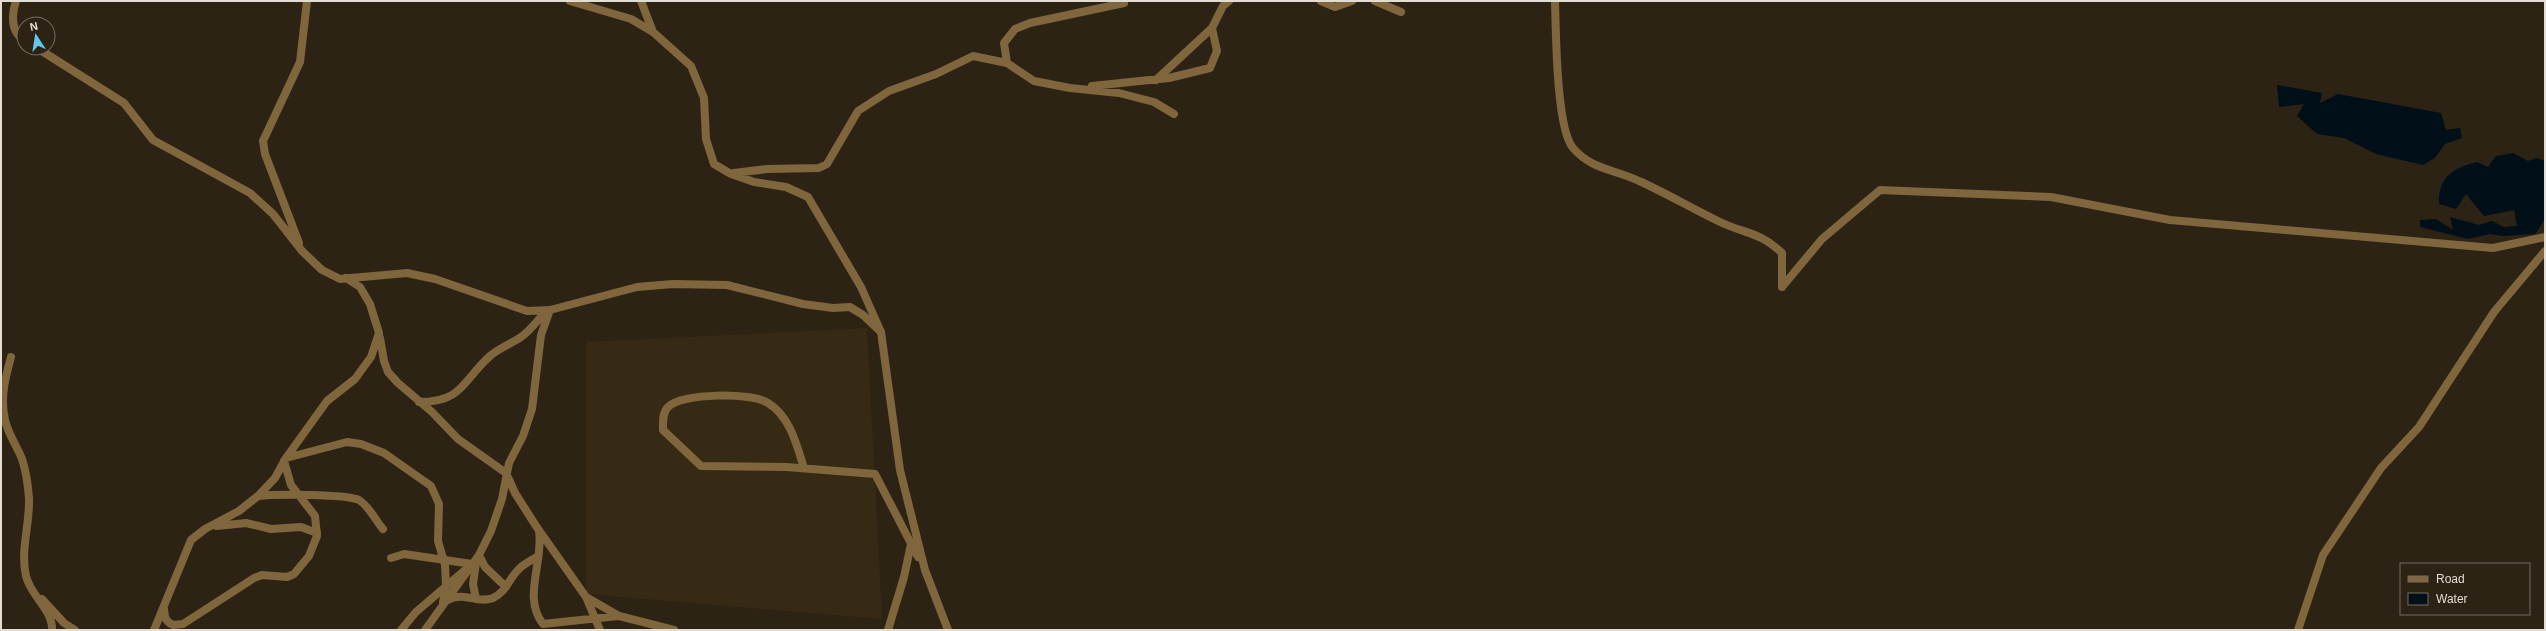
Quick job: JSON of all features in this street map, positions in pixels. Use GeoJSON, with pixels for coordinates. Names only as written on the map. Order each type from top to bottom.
{"type":"FeatureCollection","features":[{"type":"Feature","properties":{"kind":"street"},"geometry":{"type":"LineString","coordinates":[[16,1],[12,14],[14,26],[16,29]]}},
{"type":"Feature","properties":{"kind":"street"},"geometry":{"type":"LineString","coordinates":[[302,251],[265,154],[263,141],[300,62],[307,1]]}},
{"type":"Feature","properties":{"kind":"street"},"geometry":{"type":"LineString","coordinates":[[570,1],[631,19],[653,32],[692,66],[704,98],[706,139],[714,164],[731,174],[754,182],[786,187],[808,197],[861,287],[881,332],[900,470],[925,570],[948,630]]}},
{"type":"Feature","properties":{"kind":"street"},"geometry":{"type":"LineString","coordinates":[[641,1],[653,32]]}},
{"type":"Feature","properties":{"kind":"street"},"geometry":{"type":"LineString","coordinates":[[1156,80],[1212,28],[1223,6],[1229,1]]}},
{"type":"Feature","properties":{"kind":"street"},"geometry":{"type":"LineString","coordinates":[[1321,1],[1335,7],[1352,1]]}},
{"type":"Feature","properties":{"kind":"street"},"geometry":{"type":"LineString","coordinates":[[1375,1],[1401,12]]}},
{"type":"Feature","properties":{"kind":"street"},"geometry":{"type":"LineString","coordinates":[[1556,1],[1557,76],[1563,120],[1572,147],[1592,165],[1638,180],[1722,223],[1769,240],[1782,253],[1782,287],[1822,239],[1880,190],[2051,197],[2170,220],[2493,248],[2545,237]]}},
{"type":"Feature","properties":{"kind":"street"},"geometry":{"type":"LineString","coordinates":[[1007,64],[1004,43],[1015,30],[1030,23],[1124,3]]}},
{"type":"Feature","properties":{"kind":"street"},"geometry":{"type":"LineString","coordinates":[[1067,88],[1156,80],[1210,68],[1218,51],[1212,28]]}},
{"type":"Feature","properties":{"kind":"street"},"geometry":{"type":"LineString","coordinates":[[51,56],[124,103],[153,140],[250,193],[273,214],[302,251],[322,270],[340,279],[406,273],[436,279],[527,311],[550,310],[637,287],[674,284],[727,286],[803,304],[833,308],[850,308],[863,315],[881,332]]}},
{"type":"Feature","properties":{"kind":"street"},"geometry":{"type":"LineString","coordinates":[[731,174],[767,169],[819,168],[827,164],[858,111],[889,91],[936,74],[973,56],[1007,64],[1034,81],[1067,88],[1119,93],[1154,102],[1174,114]]}},
{"type":"Feature","properties":{"kind":"street"},"geometry":{"type":"LineString","coordinates":[[2298,630],[2323,555],[2380,468],[2419,427],[2494,312],[2545,251]]}},
{"type":"Feature","properties":{"kind":"street"},"geometry":{"type":"LineString","coordinates":[[346,278],[360,288],[370,304],[379,333],[388,372],[432,412],[463,444],[506,473],[515,493],[586,597],[600,630]]}},
{"type":"Feature","properties":{"kind":"street"},"geometry":{"type":"LineString","coordinates":[[420,402],[438,402],[448,399],[464,386],[488,357],[522,336],[550,310]]}},
{"type":"Feature","properties":{"kind":"street"},"geometry":{"type":"LineString","coordinates":[[427,628],[442,604],[476,559],[491,531],[502,499],[506,473],[532,409],[541,335],[550,310]]}},
{"type":"Feature","properties":{"kind":"street"},"geometry":{"type":"LineString","coordinates":[[154,630],[164,609],[184,554],[191,540],[205,529],[238,511],[258,496],[275,478],[285,460],[327,401],[355,379],[371,357],[379,333]]}},
{"type":"Feature","properties":{"kind":"street"},"geometry":{"type":"LineString","coordinates":[[11,358],[3,390],[2,404],[5,421],[22,459],[28,485],[29,515],[24,568],[27,583],[50,618],[52,630]]}},
{"type":"Feature","properties":{"kind":"street"},"geometry":{"type":"LineString","coordinates":[[804,468],[796,441],[784,419],[768,403],[750,396],[710,396],[677,402],[668,407],[663,416],[663,430],[701,466],[804,468],[875,474],[925,570]]}},
{"type":"Feature","properties":{"kind":"street"},"geometry":{"type":"LineString","coordinates":[[285,460],[347,442],[362,444],[384,453],[411,469],[431,486],[436,494],[439,504],[438,541],[444,560],[446,586],[442,604]]}},
{"type":"Feature","properties":{"kind":"street"},"geometry":{"type":"LineString","coordinates":[[164,609],[165,619],[168,622],[173,625],[183,624],[254,578],[262,575],[287,577],[294,574],[314,548],[317,533],[315,516],[291,485],[285,460]]}},
{"type":"Feature","properties":{"kind":"street"},"geometry":{"type":"LineString","coordinates":[[258,496],[328,495],[359,500],[383,529]]}},
{"type":"Feature","properties":{"kind":"street"},"geometry":{"type":"LineString","coordinates":[[205,529],[246,523],[271,529],[301,527],[317,533]]}},
{"type":"Feature","properties":{"kind":"street"},"geometry":{"type":"LineString","coordinates":[[539,530],[540,541],[534,599],[537,617],[543,624],[619,616]]}},
{"type":"Feature","properties":{"kind":"street"},"geometry":{"type":"LineString","coordinates":[[888,630],[904,577],[911,544]]}},
{"type":"Feature","properties":{"kind":"street"},"geometry":{"type":"LineString","coordinates":[[391,558],[404,554],[444,560],[476,559],[506,587]]}},
{"type":"Feature","properties":{"kind":"street"},"geometry":{"type":"LineString","coordinates":[[442,604],[458,596],[476,599],[492,598],[506,587],[518,570],[538,556]]}},
{"type":"Feature","properties":{"kind":"street"},"geometry":{"type":"LineString","coordinates":[[401,630],[416,612],[476,559]]}},
{"type":"Feature","properties":{"kind":"street"},"geometry":{"type":"LineString","coordinates":[[476,559],[473,578],[476,599]]}},
{"type":"Feature","properties":{"kind":"street"},"geometry":{"type":"LineString","coordinates":[[24,568],[33,589],[64,623],[75,630]]}},
{"type":"Feature","properties":{"kind":"street"},"geometry":{"type":"LineString","coordinates":[[586,597],[619,616],[674,630]]}},
{"type":"Feature","properties":{"kind":"shaded area"},"geometry":{"type":"Polygon","coordinates":[[[867,328],[882,619],[586,594],[586,342],[867,328]]]}},
{"type":"Feature","properties":{"kind":"water"},"geometry":{"type":"Polygon","coordinates":[[[2277,85],[2322,93],[2320,103],[2338,94],[2441,113],[2446,130],[2460,128],[2462,138],[2445,144],[2435,158],[2423,165],[2376,154],[2344,138],[2317,134],[2297,116],[2304,104],[2279,107],[2277,85]]]}},
{"type":"Feature","properties":{"kind":"water"},"geometry":{"type":"Polygon","coordinates":[[[2513,153],[2528,161],[2536,158],[2545,161],[2545,219],[2535,234],[2503,236],[2490,234],[2468,239],[2420,227],[2420,220],[2436,219],[2453,230],[2450,217],[2479,225],[2492,221],[2504,227],[2517,226],[2514,210],[2484,216],[2466,194],[2456,209],[2439,204],[2439,195],[2444,180],[2454,171],[2468,164],[2477,162],[2488,167],[2496,156],[2513,153]]]}}]}
